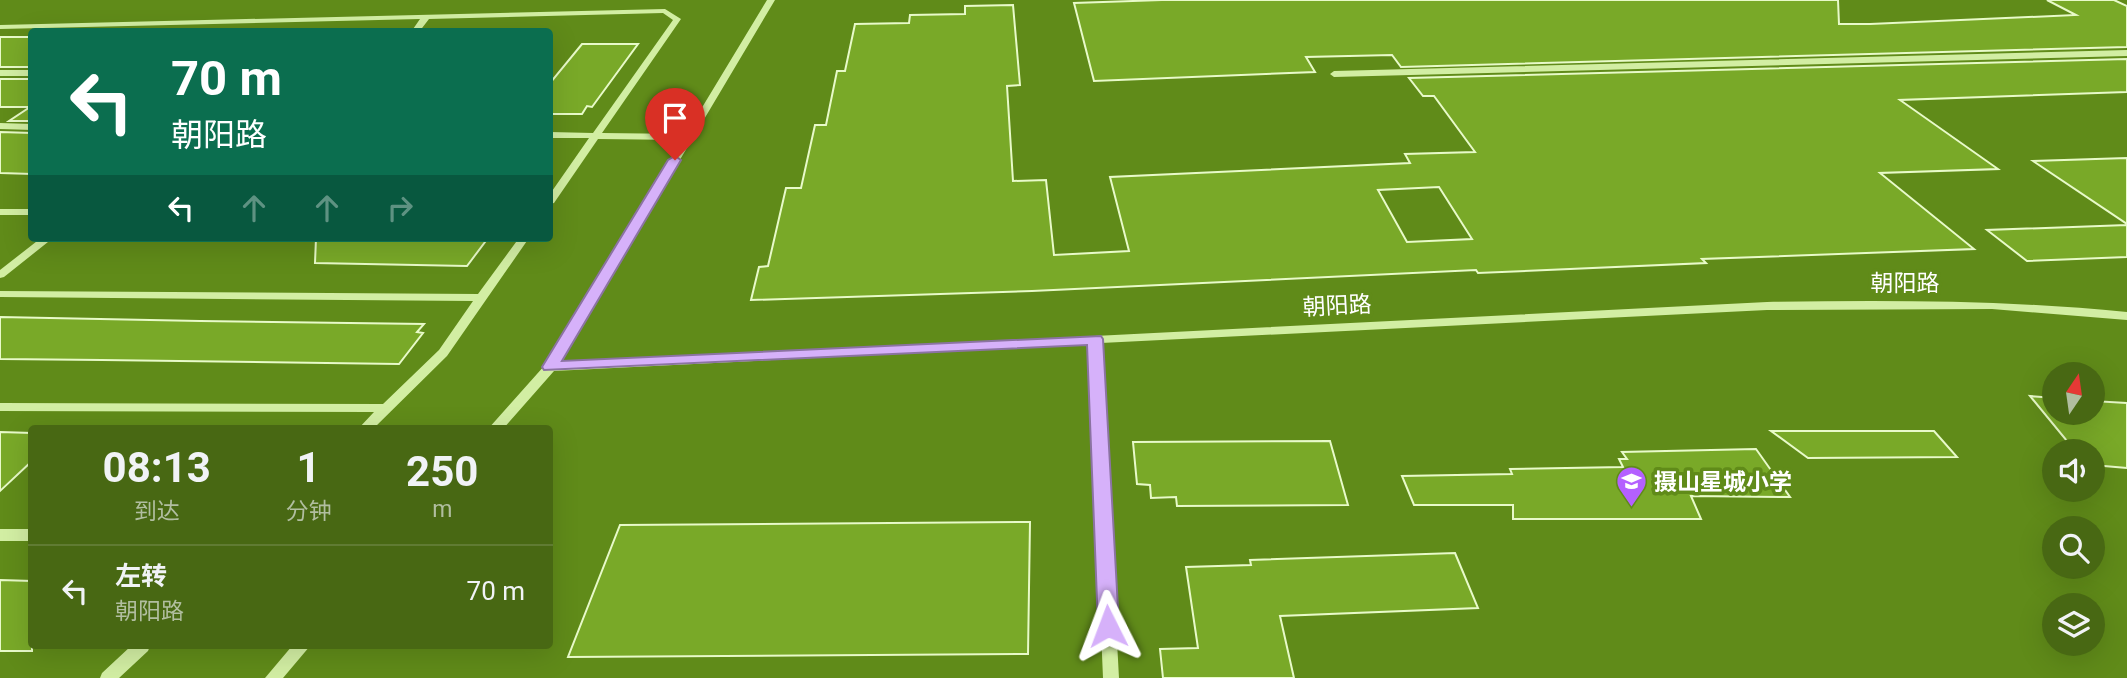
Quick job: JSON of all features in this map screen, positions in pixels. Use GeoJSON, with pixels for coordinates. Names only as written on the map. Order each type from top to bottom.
{"type":"FeatureCollection","features":[{"type":"Feature","properties":{"kind":"street"},"geometry":{"type":"LineString","coordinates":[[499,425],[550,367],[771,0]]}},
{"type":"Feature","properties":{"kind":"street"},"geometry":{"type":"LineString","coordinates":[[0,27],[665,10],[677,19],[553,197]]}},
{"type":"Feature","properties":{"kind":"street"},"geometry":{"type":"LineString","coordinates":[[418,28],[426,17]]}},
{"type":"Feature","properties":{"kind":"street"},"geometry":{"type":"LineString","coordinates":[[1334,74],[2127,53]]}},
{"type":"Feature","properties":{"kind":"street"},"geometry":{"type":"LineString","coordinates":[[0,73],[28,73]]}},
{"type":"Feature","properties":{"kind":"street"},"geometry":{"type":"LineString","coordinates":[[0,126],[28,127]]}},
{"type":"Feature","properties":{"kind":"street"},"geometry":{"type":"LineString","coordinates":[[553,135],[688,137]]}},
{"type":"Feature","properties":{"kind":"street"},"geometry":{"type":"LineString","coordinates":[[0,212],[28,212]]}},
{"type":"Feature","properties":{"kind":"street"},"geometry":{"type":"LineString","coordinates":[[0,275],[43,242]]}},
{"type":"Feature","properties":{"kind":"street"},"geometry":{"type":"LineString","coordinates":[[369,425],[443,352],[521,242]]}},
{"type":"Feature","properties":{"kind":"street"},"geometry":{"type":"LineString","coordinates":[[0,294],[482,298]]}},
{"type":"Feature","properties":{"kind":"street","name":"朝阳路"},"geometry":{"type":"LineString","coordinates":[[550,367],[1767,306],[1938,303],[2081,310],[2127,316]]}},
{"type":"Feature","properties":{"kind":"street"},"geometry":{"type":"LineString","coordinates":[[1095,339],[1111,678]]}},
{"type":"Feature","properties":{"kind":"street"},"geometry":{"type":"LineString","coordinates":[[0,407],[386,408]]}},
{"type":"Feature","properties":{"kind":"street"},"geometry":{"type":"LineString","coordinates":[[0,535],[28,535]]}},
{"type":"Feature","properties":{"kind":"street"},"geometry":{"type":"LineString","coordinates":[[108,678],[139,649]]}},
{"type":"Feature","properties":{"kind":"street"},"geometry":{"type":"LineString","coordinates":[[273,678],[299,649]]}},
{"type":"Feature","properties":{"kind":"building"},"geometry":{"type":"Polygon","coordinates":[[[1162,0],[1838,0],[1839,24],[1870,24],[2076,15],[2047,0],[2114,0],[2127,6],[2127,47],[1401,67],[1392,55],[1306,57],[1315,72],[1094,81],[1074,3],[1162,0]]]}},
{"type":"Feature","properties":{"kind":"building"},"geometry":{"type":"Polygon","coordinates":[[[1013,5],[1020,85],[1007,86],[1013,181],[1046,180],[1054,255],[1129,251],[1110,177],[1410,163],[1405,154],[1475,152],[1434,96],[1423,96],[1409,78],[2127,59],[2127,92],[1900,100],[1998,169],[1880,173],[1974,249],[1702,259],[1706,263],[1478,273],[1476,270],[1032,291],[751,300],[759,267],[768,266],[786,188],[801,188],[815,125],[826,125],[837,71],[845,71],[855,24],[909,23],[910,15],[965,14],[965,6],[1013,5]],[[1439,187],[1378,190],[1407,242],[1472,239],[1439,187]]]}},
{"type":"Feature","properties":{"kind":"building"},"geometry":{"type":"Polygon","coordinates":[[[0,37],[28,37],[28,67],[0,67],[0,37]]]}},
{"type":"Feature","properties":{"kind":"building"},"geometry":{"type":"Polygon","coordinates":[[[582,44],[638,44],[592,107],[587,106],[582,114],[553,114],[553,79],[582,44]]]}},
{"type":"Feature","properties":{"kind":"building"},"geometry":{"type":"Polygon","coordinates":[[[0,79],[28,79],[28,107],[0,107],[0,79]]]}},
{"type":"Feature","properties":{"kind":"building"},"geometry":{"type":"Polygon","coordinates":[[[28,108],[28,121],[9,121],[28,108]]]}},
{"type":"Feature","properties":{"kind":"building"},"geometry":{"type":"Polygon","coordinates":[[[0,132],[28,133],[28,174],[0,173],[0,132]]]}},
{"type":"Feature","properties":{"kind":"building"},"geometry":{"type":"Polygon","coordinates":[[[2127,158],[2127,224],[2033,161],[2127,158]]]}},
{"type":"Feature","properties":{"kind":"building"},"geometry":{"type":"Polygon","coordinates":[[[2127,225],[2127,257],[2027,261],[1987,230],[2127,225]]]}},
{"type":"Feature","properties":{"kind":"building"},"geometry":{"type":"Polygon","coordinates":[[[316,242],[485,242],[467,266],[315,263],[316,242]]]}},
{"type":"Feature","properties":{"kind":"building"},"geometry":{"type":"Polygon","coordinates":[[[0,317],[424,324],[417,332],[423,333],[399,364],[0,359],[0,317]]]}},
{"type":"Feature","properties":{"kind":"building"},"geometry":{"type":"Polygon","coordinates":[[[2030,396],[2042,397],[2042,411],[2030,396]]]}},
{"type":"Feature","properties":{"kind":"building"},"geometry":{"type":"Polygon","coordinates":[[[2105,402],[2127,403],[2127,468],[2105,466],[2105,439],[2065,439],[2054,425],[2105,425],[2105,402]]]}},
{"type":"Feature","properties":{"kind":"building"},"geometry":{"type":"Polygon","coordinates":[[[1771,431],[1934,431],[1957,457],[1808,458],[1771,431]]]}},
{"type":"Feature","properties":{"kind":"building"},"geometry":{"type":"Polygon","coordinates":[[[0,432],[28,433],[28,465],[0,491],[0,432]]]}},
{"type":"Feature","properties":{"kind":"building"},"geometry":{"type":"Polygon","coordinates":[[[1330,441],[1348,505],[1177,506],[1176,497],[1151,498],[1150,485],[1137,484],[1133,442],[1330,441]]]}},
{"type":"Feature","properties":{"kind":"building"},"geometry":{"type":"Polygon","coordinates":[[[1756,449],[1790,497],[1691,496],[1701,519],[1513,519],[1513,505],[1414,505],[1402,476],[1512,474],[1510,469],[1623,467],[1619,459],[1627,459],[1622,452],[1756,449]]]}},
{"type":"Feature","properties":{"kind":"building"},"geometry":{"type":"Polygon","coordinates":[[[1030,522],[1028,654],[568,657],[620,525],[1030,522]]]}},
{"type":"Feature","properties":{"kind":"building"},"geometry":{"type":"Polygon","coordinates":[[[1455,553],[1478,608],[1280,616],[1294,678],[1163,678],[1160,649],[1198,648],[1186,567],[1251,565],[1250,560],[1455,553]]]}},
{"type":"Feature","properties":{"kind":"building"},"geometry":{"type":"Polygon","coordinates":[[[0,580],[28,581],[28,649],[32,651],[0,651],[0,580]]]}},
{"type":"Feature","properties":{"kind":"place","name":"摄山星城小学"},"geometry":{"type":"Point","coordinates":[1631,509]}},
{"type":"Feature","properties":{"kind":"route"},"geometry":{"type":"LineString","coordinates":[[675,160],[550,367],[1095,339],[1108,626]]}}]}
